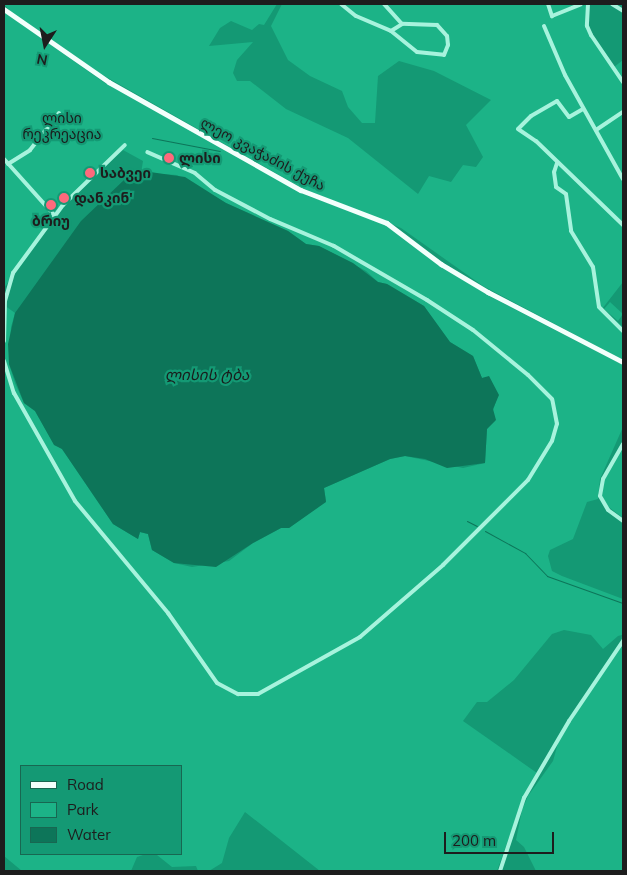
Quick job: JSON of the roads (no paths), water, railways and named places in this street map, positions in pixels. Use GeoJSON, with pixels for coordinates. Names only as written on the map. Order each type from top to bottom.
{"type":"FeatureCollection","features":[{"type":"Feature","properties":{"kind":"main road","name":"ლეო კვაჭაძის ქუჩა"},"geometry":{"type":"LineString","coordinates":[[4,9],[109,82],[301,190],[387,223],[441,264],[488,292],[623,362]]}},
{"type":"Feature","properties":{"kind":"street"},"geometry":{"type":"LineString","coordinates":[[341,4],[356,16],[391,31],[417,52],[444,55],[448,45],[447,36],[437,24],[402,24],[391,31]]}},
{"type":"Feature","properties":{"kind":"street"},"geometry":{"type":"LineString","coordinates":[[384,4],[402,24]]}},
{"type":"Feature","properties":{"kind":"street"},"geometry":{"type":"LineString","coordinates":[[548,4],[552,16],[581,4]]}},
{"type":"Feature","properties":{"kind":"street"},"geometry":{"type":"LineString","coordinates":[[588,4],[587,26],[591,35],[623,82]]}},
{"type":"Feature","properties":{"kind":"street"},"geometry":{"type":"LineString","coordinates":[[612,4],[623,11]]}},
{"type":"Feature","properties":{"kind":"street"},"geometry":{"type":"LineString","coordinates":[[544,26],[583,109],[623,179]]}},
{"type":"Feature","properties":{"kind":"street"},"geometry":{"type":"LineString","coordinates":[[583,109],[569,117],[557,101],[531,116],[518,129],[536,141],[623,225]]}},
{"type":"Feature","properties":{"kind":"street"},"geometry":{"type":"LineString","coordinates":[[596,130],[623,112]]}},
{"type":"Feature","properties":{"kind":"street"},"geometry":{"type":"LineString","coordinates":[[8,164],[30,150],[59,113]]}},
{"type":"Feature","properties":{"kind":"street"},"geometry":{"type":"LineString","coordinates":[[4,342],[5,301],[11,277],[55,216],[125,145]]}},
{"type":"Feature","properties":{"kind":"street"},"geometry":{"type":"LineString","coordinates":[[4,361],[14,393],[75,501],[168,613],[217,683],[238,694],[258,694],[360,637],[443,565],[528,480],[552,441],[557,424],[552,399],[532,378],[473,330],[427,300],[334,246],[270,219],[215,190],[195,173],[146,152]]}},
{"type":"Feature","properties":{"kind":"street"},"geometry":{"type":"LineString","coordinates":[[4,159],[55,216]]}},
{"type":"Feature","properties":{"kind":"street"},"geometry":{"type":"LineString","coordinates":[[557,163],[554,172],[556,187],[566,194],[571,231],[593,267],[599,307],[623,331]]}},
{"type":"Feature","properties":{"kind":"street"},"geometry":{"type":"LineString","coordinates":[[623,444],[603,479],[600,496],[608,510],[623,521]]}},
{"type":"Feature","properties":{"kind":"street"},"geometry":{"type":"LineString","coordinates":[[500,871],[524,798],[569,721],[623,641]]}},
{"type":"Feature","properties":{"kind":"water","name":"ლისის ტბა"},"geometry":{"type":"Polygon","coordinates":[[[150,172],[185,177],[226,203],[288,231],[306,244],[319,246],[353,263],[378,282],[387,284],[424,306],[450,342],[473,356],[482,378],[489,376],[499,395],[493,409],[496,420],[487,429],[485,463],[447,468],[425,459],[405,456],[390,459],[324,488],[326,502],[289,528],[281,528],[253,543],[216,567],[174,563],[152,550],[148,534],[140,532],[138,539],[113,524],[62,449],[54,445],[35,411],[24,403],[9,364],[8,344],[15,313],[81,221],[124,180],[150,172]]]}},
{"type":"Feature","properties":{"kind":"waterway"},"geometry":{"type":"LineString","coordinates":[[152,138],[220,151]]}},
{"type":"Feature","properties":{"kind":"waterway"},"geometry":{"type":"LineString","coordinates":[[467,521],[477,526]]}},
{"type":"Feature","properties":{"kind":"waterway"},"geometry":{"type":"LineString","coordinates":[[485,531],[525,553],[547,576],[623,603]]}},
{"type":"Feature","properties":{"kind":"place","name":"ლისი"},"geometry":{"type":"Point","coordinates":[169,158]}},
{"type":"Feature","properties":{"kind":"place","name":"საბვეი"},"geometry":{"type":"Point","coordinates":[90,173]}},
{"type":"Feature","properties":{"kind":"place","name":"დანკინ'"},"geometry":{"type":"Point","coordinates":[64,198]}},
{"type":"Feature","properties":{"kind":"place","name":"ბრიუ"},"geometry":{"type":"Point","coordinates":[51,205]}},
{"type":"Feature","properties":{"kind":"park label","name":"ლისი რეკრეაცია"},"geometry":{"type":"Point","coordinates":[62,126]}}]}
